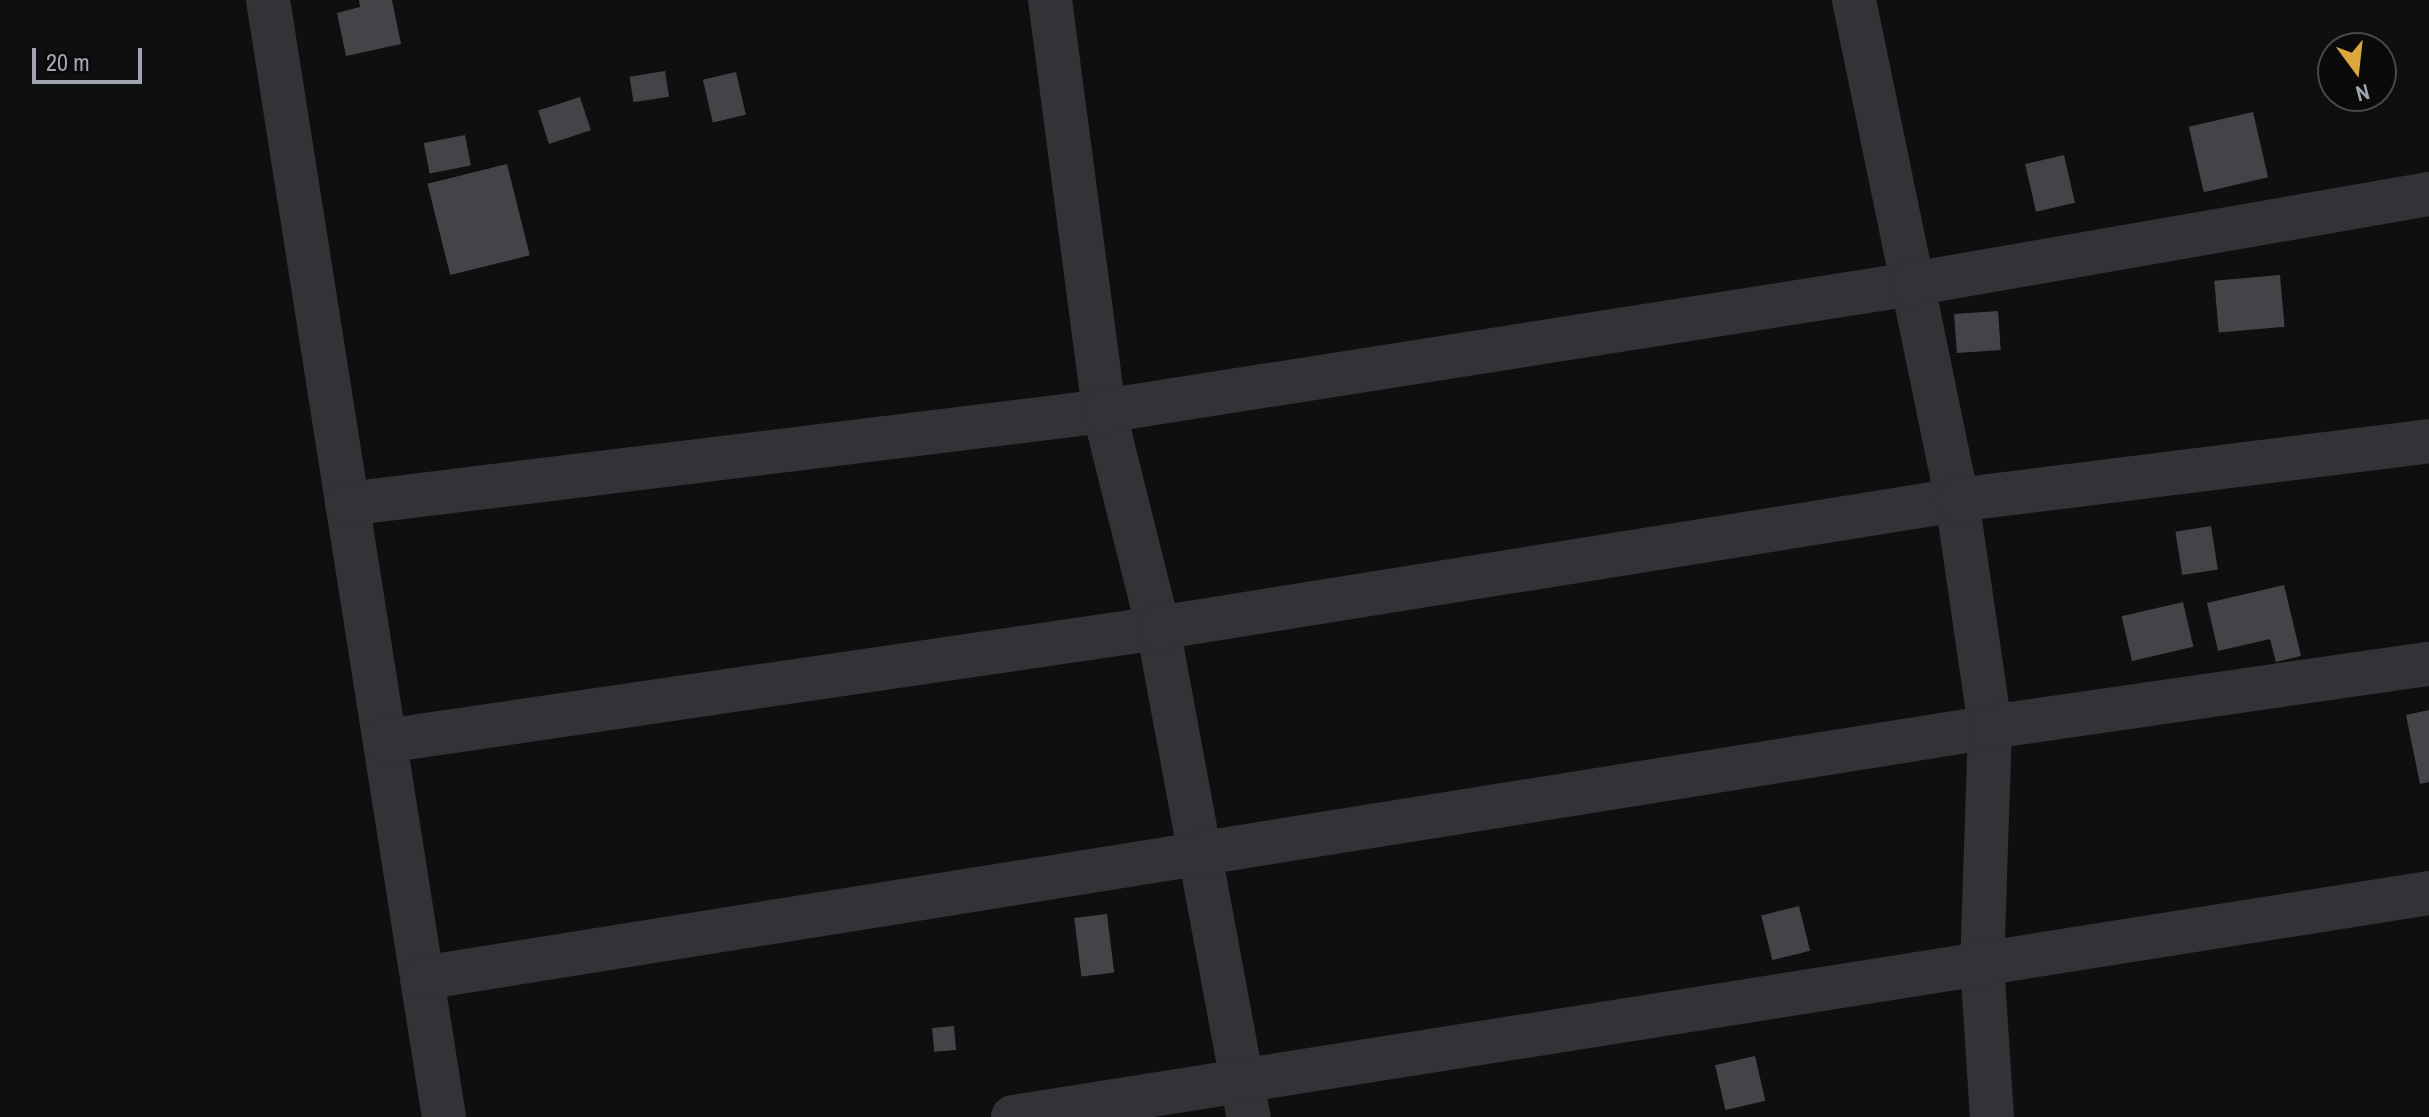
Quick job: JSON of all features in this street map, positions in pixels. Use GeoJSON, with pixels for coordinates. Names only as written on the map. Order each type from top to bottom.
{"type":"FeatureCollection","features":[{"type":"Feature","properties":{"kind":"street"},"geometry":{"type":"LineString","coordinates":[[268,0],[444,1117]]}},
{"type":"Feature","properties":{"kind":"street"},"geometry":{"type":"LineString","coordinates":[[1050,0],[1104,411],[1158,628],[1246,1100]]}},
{"type":"Feature","properties":{"kind":"street"},"geometry":{"type":"LineString","coordinates":[[1854,0],[1957,500],[1990,727],[1982,963],[1992,1117]]}},
{"type":"Feature","properties":{"kind":"street"},"geometry":{"type":"LineString","coordinates":[[347,504],[1104,411],[1912,284],[2429,194]]}},
{"type":"Feature","properties":{"kind":"street"},"geometry":{"type":"LineString","coordinates":[[385,741],[1158,628],[1957,500],[2429,441]]}},
{"type":"Feature","properties":{"kind":"street"},"geometry":{"type":"LineString","coordinates":[[422,978],[1990,727],[2429,664]]}},
{"type":"Feature","properties":{"kind":"street"},"geometry":{"type":"LineString","coordinates":[[1013,1117],[1246,1100],[1982,963],[2429,893]]}},
{"type":"Feature","properties":{"kind":"building"},"geometry":{"type":"Polygon","coordinates":[[[359,0],[392,0],[401,44],[346,56],[337,13],[360,7],[359,0]]]}},
{"type":"Feature","properties":{"kind":"building"},"geometry":{"type":"Polygon","coordinates":[[[665,71],[669,97],[634,102],[629,77],[665,71]]]}},
{"type":"Feature","properties":{"kind":"building"},"geometry":{"type":"Polygon","coordinates":[[[736,72],[746,115],[713,123],[703,80],[736,72]]]}},
{"type":"Feature","properties":{"kind":"building"},"geometry":{"type":"Polygon","coordinates":[[[580,97],[591,130],[549,144],[538,111],[580,97]]]}},
{"type":"Feature","properties":{"kind":"building"},"geometry":{"type":"Polygon","coordinates":[[[2253,112],[2268,177],[2204,192],[2189,127],[2253,112]]]}},
{"type":"Feature","properties":{"kind":"building"},"geometry":{"type":"Polygon","coordinates":[[[465,135],[471,165],[430,173],[424,143],[465,135]]]}},
{"type":"Feature","properties":{"kind":"building"},"geometry":{"type":"Polygon","coordinates":[[[2064,155],[2075,203],[2036,212],[2025,164],[2064,155]]]}},
{"type":"Feature","properties":{"kind":"building"},"geometry":{"type":"Polygon","coordinates":[[[507,164],[530,255],[450,275],[427,184],[507,164]]]}},
{"type":"Feature","properties":{"kind":"building"},"geometry":{"type":"Polygon","coordinates":[[[2280,275],[2285,327],[2219,333],[2214,281],[2280,275]]]}},
{"type":"Feature","properties":{"kind":"building"},"geometry":{"type":"Polygon","coordinates":[[[1998,311],[2001,350],[1957,353],[1954,314],[1998,311]]]}},
{"type":"Feature","properties":{"kind":"building"},"geometry":{"type":"Polygon","coordinates":[[[2211,526],[2218,569],[2182,575],[2175,532],[2211,526]]]}},
{"type":"Feature","properties":{"kind":"building"},"geometry":{"type":"Polygon","coordinates":[[[2284,585],[2301,656],[2276,662],[2270,639],[2218,651],[2207,603],[2284,585]]]}},
{"type":"Feature","properties":{"kind":"building"},"geometry":{"type":"Polygon","coordinates":[[[2183,602],[2193,647],[2132,661],[2122,616],[2183,602]]]}},
{"type":"Feature","properties":{"kind":"building"},"geometry":{"type":"Polygon","coordinates":[[[2429,710],[2429,782],[2420,784],[2406,715],[2429,710]]]}},
{"type":"Feature","properties":{"kind":"building"},"geometry":{"type":"Polygon","coordinates":[[[1799,906],[1810,951],[1772,960],[1761,915],[1799,906]]]}},
{"type":"Feature","properties":{"kind":"building"},"geometry":{"type":"Polygon","coordinates":[[[1107,914],[1114,973],[1081,977],[1074,918],[1107,914]]]}},
{"type":"Feature","properties":{"kind":"building"},"geometry":{"type":"Polygon","coordinates":[[[954,1026],[956,1050],[934,1052],[932,1028],[954,1026]]]}},
{"type":"Feature","properties":{"kind":"building"},"geometry":{"type":"Polygon","coordinates":[[[1755,1056],[1765,1101],[1725,1110],[1715,1065],[1755,1056]]]}}]}
